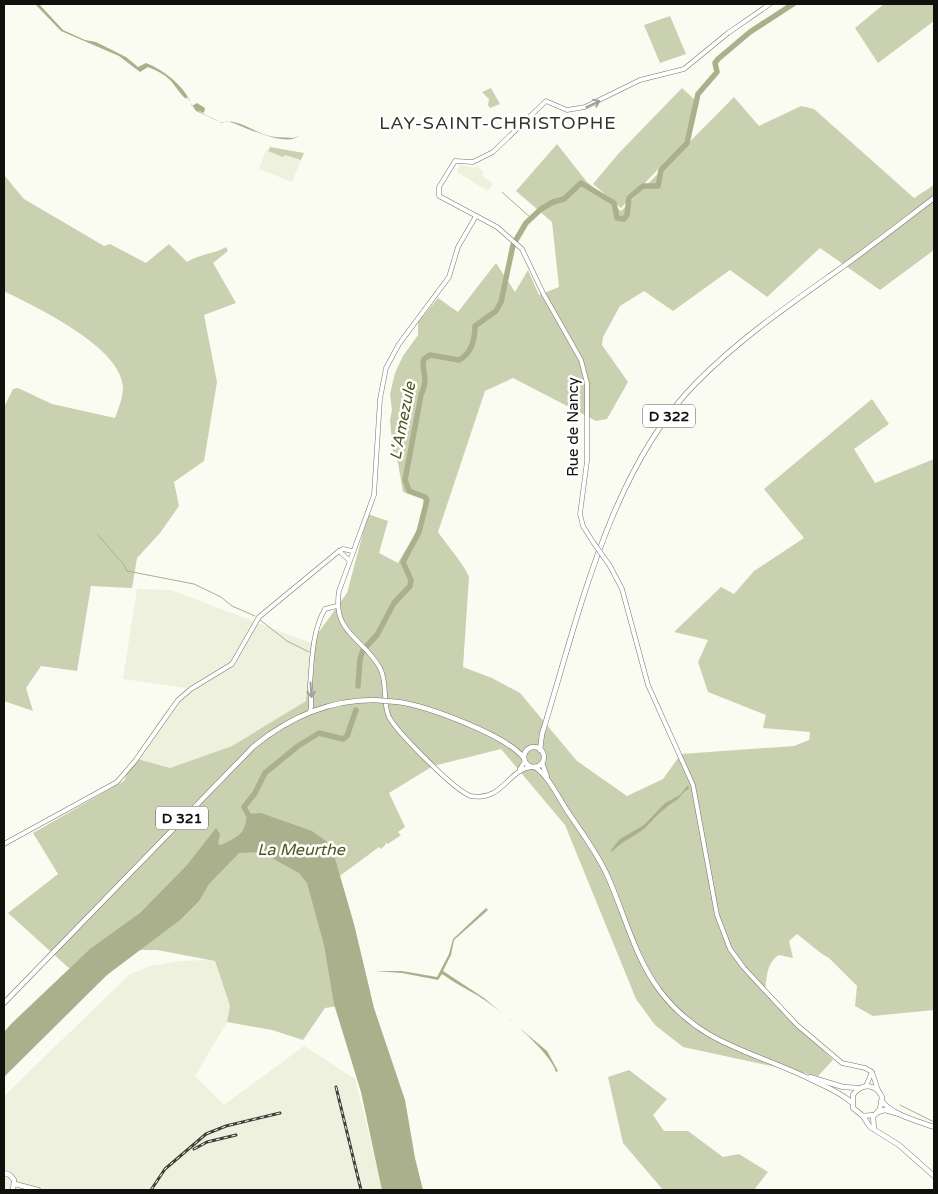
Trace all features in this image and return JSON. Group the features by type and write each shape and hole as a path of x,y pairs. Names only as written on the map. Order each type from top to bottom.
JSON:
{"main road":[{"name":"D 322","path":"540,750 542,734 601,545 619,501 640,460 665,421 694,385 728,352 764,323 934,198"},
{"name":"D 321","path":"4,1002 236,762 270,733 310,712 342,703 374,700 398,702 447,715 512,747 524,759"},
{"name":"D 322","path":"530,749 542,734"},
{"name":"D 321","path":"512,747 530,749"},
{"path":"548,781 542,763 543,755 540,750 530,749 524,759 548,781 595,851 609,879 645,966 668,1001 693,1025 714,1039 804,1076 843,1087 860,1088"},
{"path":"533,767 542,763"},
{"path":"804,1076 851,1102 855,1111 863,1116 868,1124 899,1145 934,1176"},
{"path":"851,1102 854,1092 866,1086 878,1090 882,1101 887,1107 902,1115"},
{"path":"878,1112 882,1101"},
{"path":"863,1116 873,1115 885,1110 934,1127"},
{"path":"873,1115 874,1128"},
{"path":"4,1172 12,1177 15,1184 13,1190"},
{"path":"15,1184 38,1190"}],"street":[{"name":"Rue de Nancy","path":"770,4 728,33 684,69 640,80 585,107 567,110 546,101 493,152 473,162 455,161 439,187 439,196 497,227 519,246 530,262 543,293 581,360 585,372 587,460 580,509 584,526 610,566 622,589 648,685 693,785 716,915 723,936 733,955 790,1018 846,1065 866,1068 872,1072"},
{"path":"476,216 460,243 453,267 446,282 396,348 386,368 380,399 375,489 349,560 339,591 337,606 342,623 381,669 384,678 388,712 391,719 452,785 466,794 481,796 501,789 525,768 533,767"},
{"path":"4,844 59,812 112,786 126,774 178,700 191,689 232,664 259,617 343,548 352,552"},
{"path":"339,551 349,560"},
{"path":"310,712 313,703 310,687 319,620 327,607 337,606"},
{"path":"514,777 524,759"},
{"path":"866,1086 872,1072"},
{"path":"872,1072 878,1090"}],"shaded area":[{"path":"884,4 934,4 934,21 878,63 855,28"},
{"path":"670,16 686,54 660,63 644,25"},
{"path":"491,88 500,104 490,108 488,105 489,99 482,92"},
{"path":"682,88 695,100 686,140 621,208 593,184 619,153"},
{"path":"734,97 759,126 801,106 814,109 914,198 934,185 934,250 880,290 820,248 767,297 730,270 673,311 644,291 620,306 603,337 602,345 628,382 607,419 596,421 513,378 485,391 438,532 469,577 463,667 492,678 520,693 577,761 627,796 663,779 681,754 794,746 809,740 810,732 763,728 766,715 708,692 698,662 708,640 674,632 721,587 734,594 754,571 804,538 764,489 872,399 889,424 854,449 875,483 934,459 934,1010 873,1016 855,1006 857,986 829,958 797,934 789,941 793,958 779,955 769,967 765,992 833,1060 818,1076 683,1047 655,1025 636,999 565,825 501,749 433,766 389,793 405,827 398,832 401,835 388,844 385,842 386,844 381,849 379,847 337,878 353,1004 325,1008 303,1040 272,1030 227,1022 230,1006 215,961 157,950 109,950 71,970 8,913 58,874 33,833 124,781 134,758 170,768 232,746 306,701 311,643 347,593 368,514 388,521 379,553 398,563 416,532 422,515 423,499 403,492 398,463 393,453 390,420 392,410 390,394 395,373 403,356 418,335 418,322 438,298 458,312 496,263 515,292 528,270 539,295 559,287 552,222 516,191 557,144 587,182 621,211"},
{"path":"270,147 304,153 301,160 285,155 283,157 268,151"},
{"path":"266,150 283,157 285,155 301,160 292,182 259,169"},
{"path":"460,164 475,168 477,166 484,172 482,175 493,184 488,191 457,172"},
{"path":"4,175 24,199 104,246 110,244 146,263 169,244 187,262 226,247 228,251 213,263 236,303 204,315 217,382 204,461 174,482 179,506 160,533 137,558 132,588 91,586 77,671 41,666 26,688 33,711 4,701 4,407 13,389 18,388 52,404 115,418 123,388 119,373 109,358 94,344 56,318 4,291"},
{"path":"137,589 171,590 311,643 306,701 232,746 170,768 134,758 163,714 186,688 123,679"},
{"path":"180,961 215,961 230,1006 227,1022 195,1076 224,1105 304,1046 355,1079 383,1190 4,1190 4,1096 130,974 150,966"},
{"path":"629,1070 667,1099 653,1115 664,1131 688,1131 723,1157 739,1154 768,1172 754,1190 663,1190 623,1143 608,1077"}],"water":[{"path":"35,4 39,4 63,30 85,40 96,42 126,57 138,67 146,63 160,70 180,86 190,102 163,74 148,67 140,72 119,56 61,31"},
{"path":"197,103 205,108 204,113 197,110 219,122 196,111 193,106"},
{"path":"229,122 238,123 269,136 293,138 299,136 295,138 280,139 261,134"},
{"path":"688,785 689,789 678,799 662,811 645,828 620,844 612,852 611,850 620,839 644,825 665,803 680,795"},
{"name":"La Meurthe","path":"261,813 312,831 326,841 334,855 354,924 374,1008 405,1100 415,1158 423,1190 382,1190 361,1092 334,1004 324,945 307,883 299,873 261,852 239,853 209,884 199,901 180,920 107,975 4,1077 4,1032 12,1023 90,949 140,913 187,865 216,828 220,834 218,844 221,845 243,831 247,814"},
{"path":"486,908 488,910 454,940 451,955 443,971 484,998 506,1016 442,974 438,980 402,973 374,971 402,971 437,977 449,954 453,939"},
{"path":"510,1020 547,1051 558,1071 556,1072 544,1052"}],"waterway":[{"name":"L'Amezule","path":"358,686 360,659 363,650 377,635 394,603 410,586 411,580 403,562 419,532 427,500 425,497 409,491 405,480 425,383 424,359 430,355 459,360 467,354 473,341 475,326 496,311 501,302 513,245 526,223 541,209 553,202 564,199 581,183 614,203 617,218 624,219 627,215 629,198 643,186 658,186 661,170 687,143 698,94 717,72 715,63 718,59 750,32 793,4"},
{"path":"502,192 531,218"},
{"path":"98,535 127,571 194,584 221,597 232,606 255,616"},
{"path":"260,620 287,641 309,652"},
{"name":"L'Amezule","path":"250,818 244,807 255,793 265,773 298,746 319,733 343,739 347,736 356,710"},
{"path":"900,1105 934,1122"}],"railway":[{"path":"336,1087 361,1190"},
{"path":"151,1190 165,1169 206,1134 226,1126 280,1113"},
{"path":"194,1149 207,1142 236,1135"}],"district":[{"name":"LAY-SAINT-CHRISTOPHE","path":"498,123"}]}
